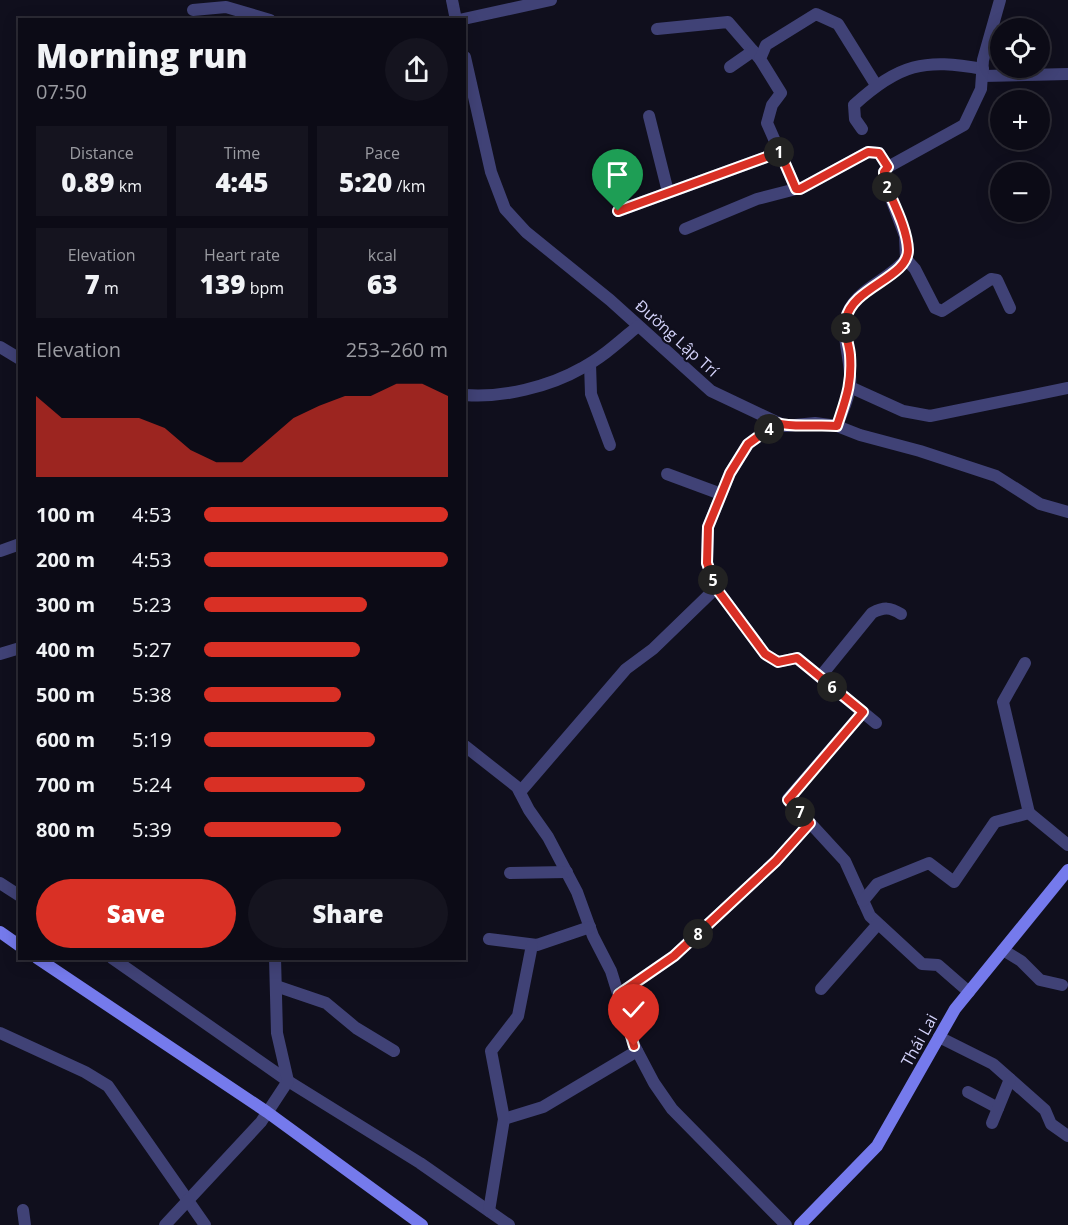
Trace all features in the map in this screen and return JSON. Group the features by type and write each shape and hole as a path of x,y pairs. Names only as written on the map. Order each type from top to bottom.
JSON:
{"street":[{"path":"452,0 457,18"},
{"path":"466,18 551,0"},
{"path":"1000,0 982,73 981,89 964,125 888,167 884,172 884,180 905,236 906,260 915,269 935,308 942,311 991,279 997,280 1010,308"},
{"path":"194,10 226,7 263,18"},
{"path":"730,67 756,55 766,45 816,14 838,24 876,85"},
{"path":"657,29 728,22 756,55 781,93 772,105 767,123 796,189"},
{"name":"Đường Lập Trí","path":"466,61 491,172 505,209 526,232 711,391 785,426 815,423 837,426 996,476 1041,504 1068,512"},
{"path":"862,129 855,119 854,105 876,85 920,64 947,63 982,73 1068,74"},
{"path":"649,116 668,192"},
{"path":"618,211 780,152"},
{"path":"685,229 757,199 800,189 868,152 879,153 888,167"},
{"path":"837,426 850,387 846,319 850,307 906,260"},
{"path":"466,395 491,397 550,381 590,364 638,326"},
{"path":"0,347 18,358"},
{"path":"590,364 591,394 610,445"},
{"path":"850,387 903,411 930,416 1068,388"},
{"path":"777,423 748,444 730,473 708,527 707,563 716,588 765,654 778,662 797,658 876,723"},
{"path":"667,474 721,494"},
{"path":"0,551 18,545"},
{"path":"520,792 626,669 653,650 716,588"},
{"path":"820,677 872,613 882,608 892,608 901,614"},
{"path":"0,654 18,649"},
{"path":"1025,663 1003,702 1029,813 1068,845"},
{"path":"863,712 788,800 845,861 870,916 922,964 938,965 969,992"},
{"path":"466,747 517,786 567,872 619,994 637,1051 672,1109 786,1225"},
{"path":"863,901 877,884 929,863 954,882 995,822 1029,813"},
{"path":"619,994 674,956 776,861 810,823"},
{"name":"Thái Lai","path":"800,1225 877,1146 954,1009 1068,870"},
{"path":"510,873 567,872"},
{"path":"0,883 18,895"},
{"path":"821,989 878,924"},
{"path":"489,939 532,945 590,927"},
{"path":"0,932 18,945"},
{"path":"489,1211 504,1119 491,1051 518,1016 532,945"},
{"path":"1003,950 1021,961 1040,980 1062,985"},
{"path":"40,960 267,1112 422,1225"},
{"path":"117,960 288,1081 420,1163 509,1225"},
{"path":"165,1225 267,1112 288,1081 277,1033 275,960"},
{"path":"276,986 326,1003 356,1028 394,1051"},
{"path":"0,1033 85,1072 108,1086 205,1225"},
{"path":"939,1037 985,1058 1045,1110 1051,1124 1068,1136"},
{"path":"504,1119 543,1107 637,1051"},
{"path":"992,1123 1010,1079"},
{"path":"968,1092 998,1108"},
{"path":"23,1210 25,1225"}],"route":[{"path":"618,211 780,152 796,189 800,189 868,152 879,153 888,167 884,172 884,180 908,250 906,260 900,267 860,296 850,307 846,319 850,387 837,426 815,423 785,426 777,423 748,444 730,473 708,527 707,563 716,588 765,654 778,662 797,658 863,712 788,800 810,823 776,861 674,956 619,994 634,1046"}]}
